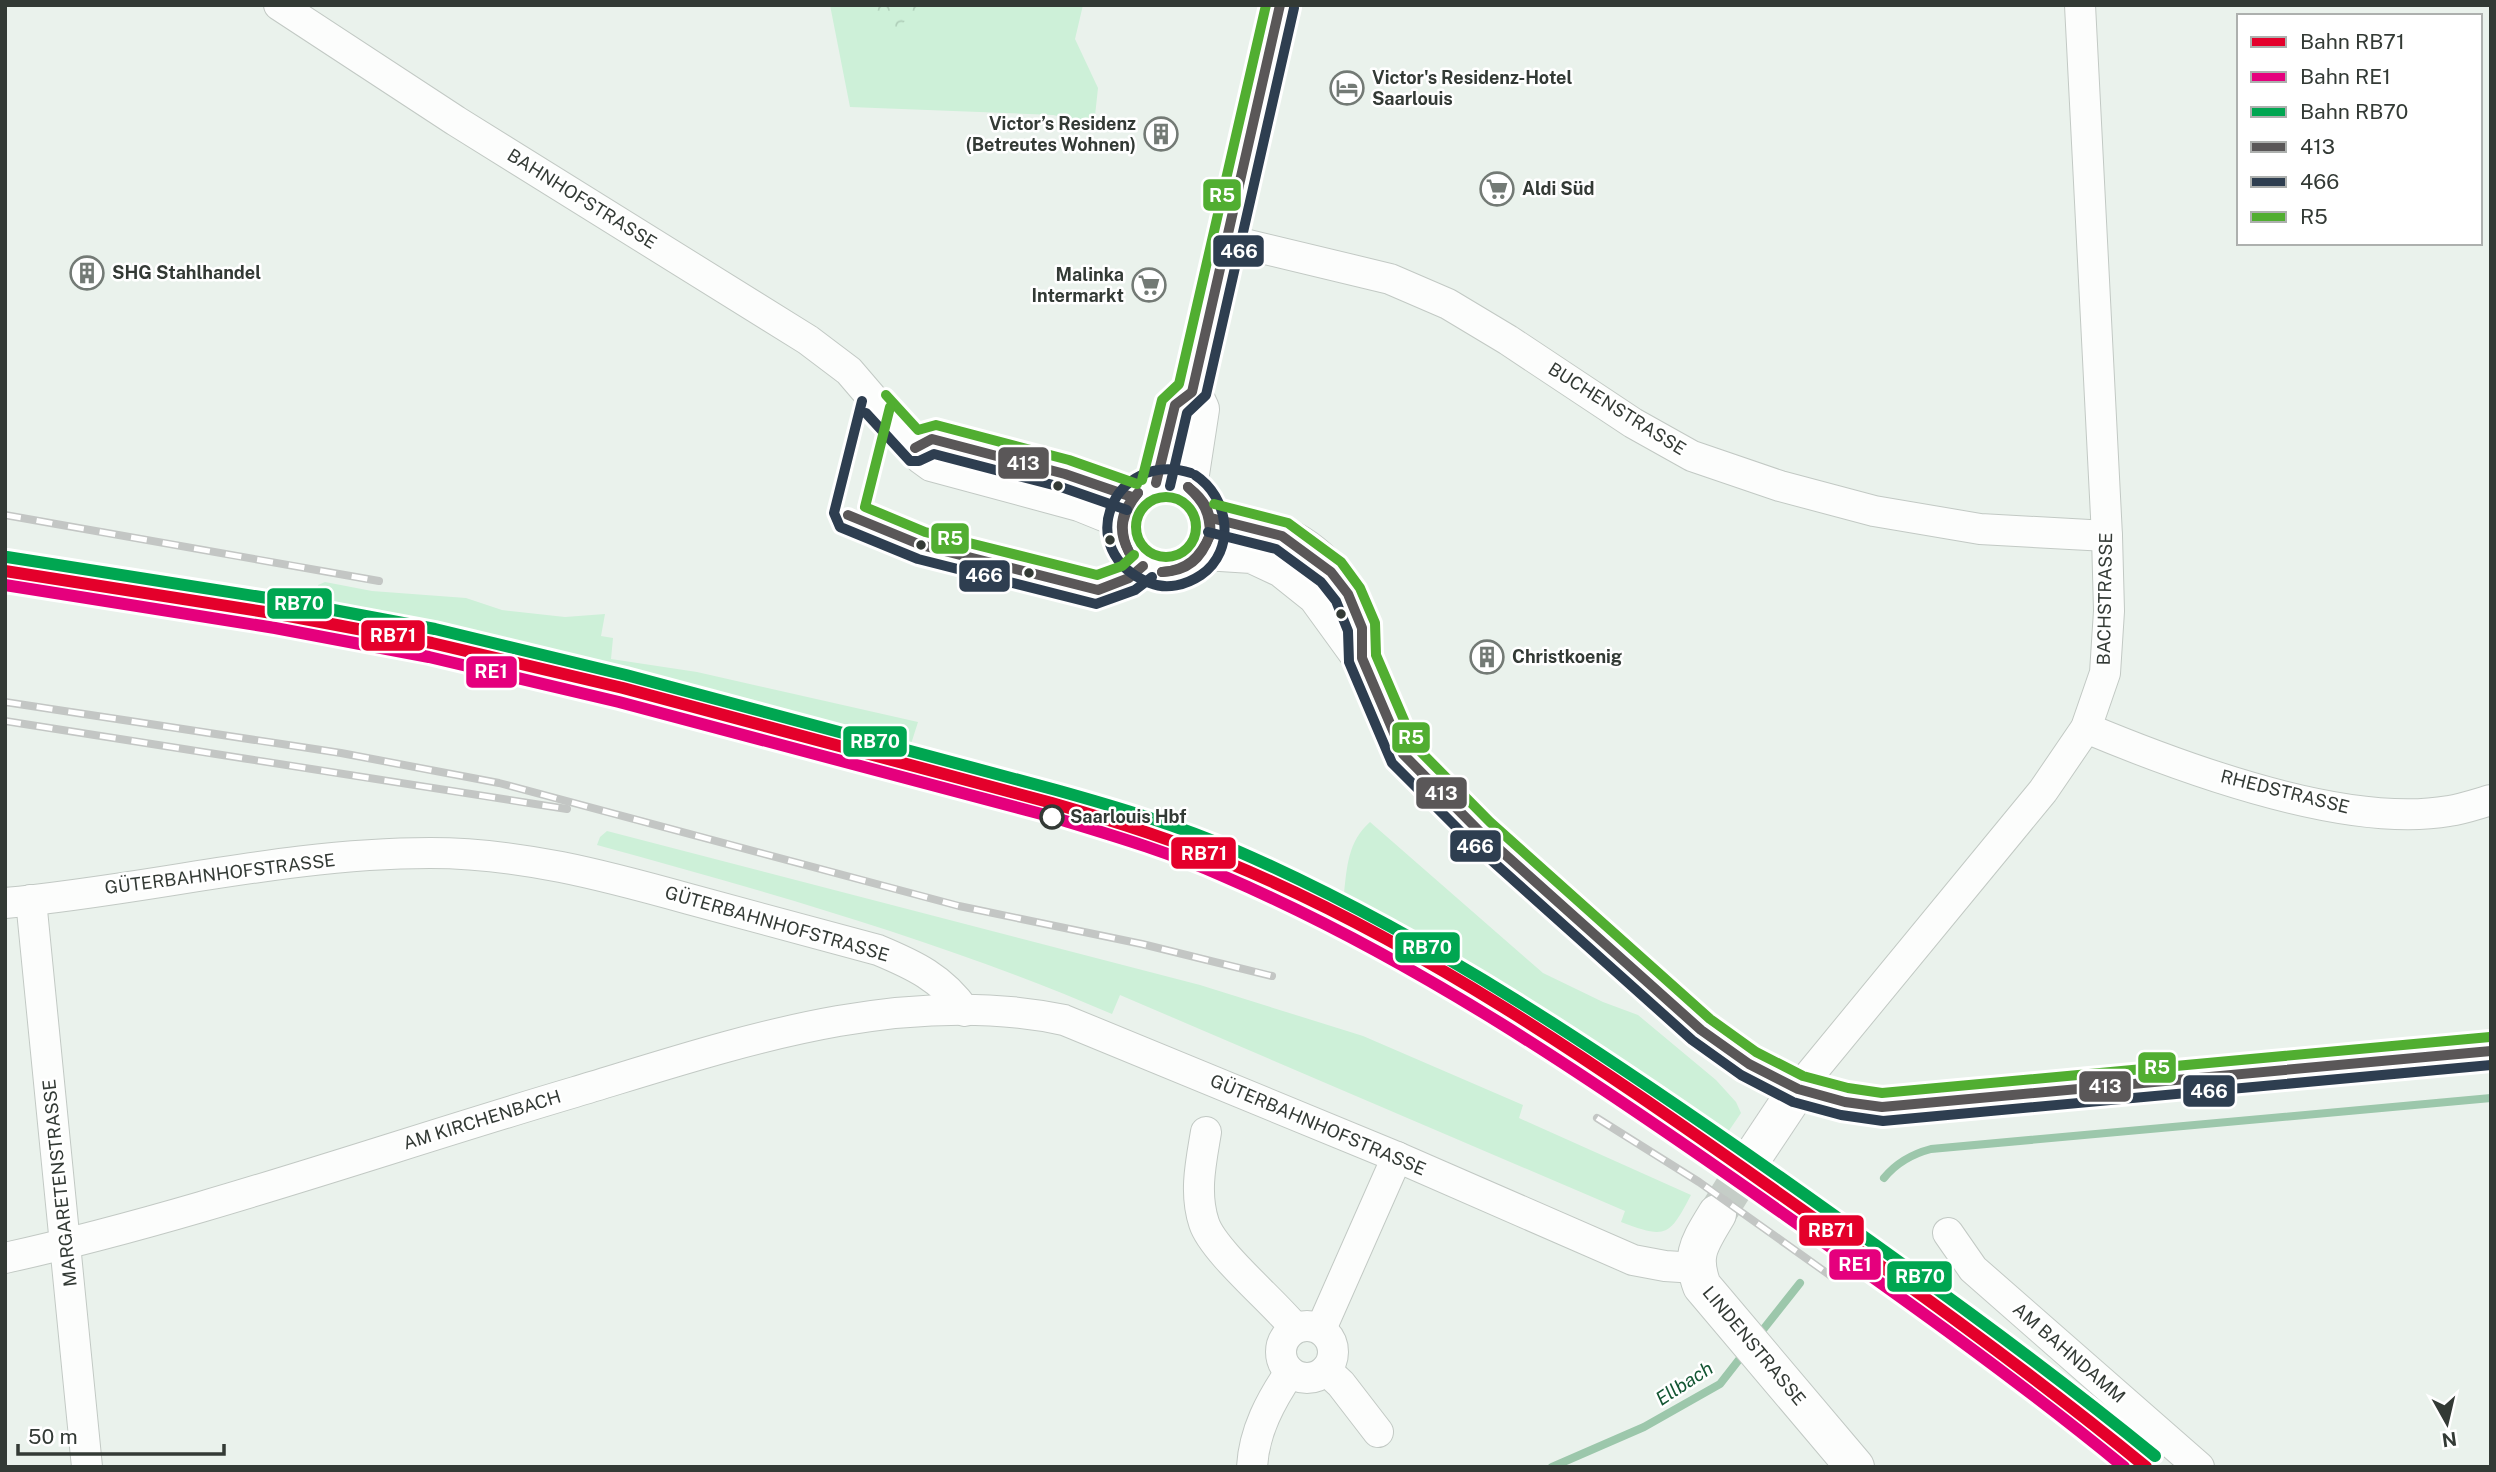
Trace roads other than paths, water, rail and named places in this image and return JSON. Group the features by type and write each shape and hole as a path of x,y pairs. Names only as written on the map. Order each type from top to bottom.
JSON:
{"street":[{"name":"BAHNHOFSTRASSE","path":"279,5 456,121 808,340 849,371 915,448 932,439 1149,497"},
{"path":"1149,497 1203,499 1208,535 1183,569 1154,571 1133,558 1125,547 1149,497 1200,410 1192,392 1280,5"},
{"name":"BACHSTRASSE","path":"1798,1089 2043,791 2086,728 2105,673 2109,611 2107,536 2080,5"},
{"name":"BUCHENSTRASSE","path":"1227,240 1391,279 1448,304 1517,345 1633,423 1680,449 1780,486 1874,511 1980,529 2107,536"},
{"path":"1208,535 1282,568 1317,596 1364,664 1388,725 1403,754 1480,832 1701,1030 1749,1064 1798,1089 1845,1102 1882,1107 2491,1051"},
{"name":"RHEDSTRASSE","path":"2086,728 2163,760 2336,808 2402,814 2449,811 2491,800"},
{"name":"GÜTERBAHNHOFSTRASSE","path":"18,901 216,872 339,858 430,853 512,858 575,867 878,950 923,969 952,992 965,1011 1030,1013 1064,1020 1397,1157 1633,1260 1696,1268"},
{"name":"MARGARETENSTRASSE","path":"18,901 66,1244 87,1467"},
{"name":"AM KIRCHENBACH","path":"5,1258 136,1227 528,1105 797,1028 863,1017 965,1011"},
{"path":"1754,1155 1798,1089"},
{"path":"1206,1132 1200,1174 1200,1204 1210,1237 1308,1328 1331,1340 1333,1356 1326,1370 1308,1378 1290,1372 1285,1366 1280,1349 1283,1340 1308,1328 1397,1157"},
{"name":"LINDENSTRASSE","path":"1717,1214 1696,1252 1696,1268 1702,1286 1855,1467"},
{"name":"AM BAHNDAMM","path":"1948,1233 1973,1269 2199,1467"},
{"path":"1326,1370 1341,1384 1378,1432"},
{"path":"1252,1467 1259,1429 1274,1395 1290,1372"}],"waterway":[{"name":"Ellbach","path":"1884,1178 1905,1159 1931,1149 2491,1098"},
{"name":"Ellbach","path":"1758,1336 1800,1283"},
{"name":"Ellbach","path":"1552,1467 1644,1427 1720,1384 1745,1352"}],"tunnel":[{"path":"1717,1214 1754,1155"}],"railway":[{"path":"5,515 379,581"},
{"path":"5,702 341,753 499,783 959,906 1142,944 1272,976"},
{"path":"5,721 567,809"},
{"path":"1597,1118 1699,1182 1831,1276"}],"rail line":[{"name":"RB70","path":"7,557 280,600 435,629 626,675 1056,790 1147,817 1235,850 1378,920 1583,1042 1715,1131 1923,1279 2063,1383 2155,1456"},
{"name":"RB71","path":"5,571 278,614 432,643 623,688 1052,803 1139,830 1224,861 1367,928 1571,1050 1911,1288 2146,1467"},
{"name":"RE1","path":"5,585 275,628 429,657 619,702 1049,816 1137,843 1202,867 1364,944 1567,1065 1899,1296 2124,1467"}],"place":[{"name":"Victor's Residenz-Hotel Saarlouis","path":"1347,88"},
{"name":"Victor’s Residenz (Betreutes Wohnen)","path":"1161,134"},
{"name":"Aldi Süd","path":"1497,189"},
{"name":"SHG Stahlhandel","path":"87,273"},
{"name":"Malinka Intermarkt","path":"1149,285"},
{"name":"Christkoenig","path":"1487,657"},
{"name":"Saarlouis Hbf","path":"1052,817"}]}
